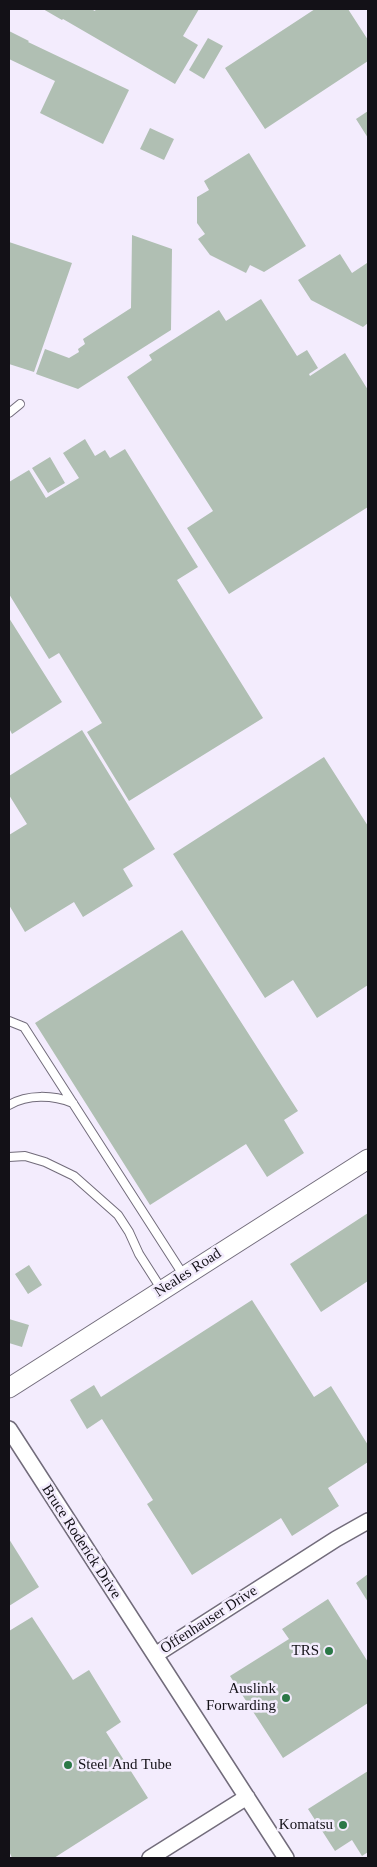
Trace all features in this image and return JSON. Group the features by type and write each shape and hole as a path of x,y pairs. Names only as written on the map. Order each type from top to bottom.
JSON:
{"street":[{"name":"Neales Road","path":"9,1388 368,1159"},
{"name":"Bruce Roderick Drive","path":"9,1429 154,1655"},
{"name":"Offenhauser Drive","path":"286,1858 154,1655 336,1539 368,1521"},
{"path":"150,1858 247,1796"}],"lane":[{"path":"9,413 20,404"},
{"path":"9,1021 24,1027 184,1276"},
{"path":"9,1105 39,1097 60,1098 73,1103"},
{"path":"9,1157 24,1156 45,1162 74,1176 118,1215 129,1232 138,1254 162,1290"}],"building":[{"path":"43,9 91,9 95,11 96,9 199,9 183,36 198,45 175,84"},
{"path":"315,9 348,9 368,40 368,61 265,129 225,68"},
{"path":"9,31 129,90 103,144 40,113 55,81 9,59"},
{"path":"208,38 223,46 204,79 189,70"},
{"path":"368,111 368,138 356,119"},
{"path":"150,128 174,139 164,160 140,149"},
{"path":"249,153 306,246 264,272 250,265 246,273 210,255 198,239 205,234 197,223 197,197 209,190 204,181"},
{"path":"132,235 172,249 171,330 78,389 36,374 45,349 69,358 79,352 78,349 85,344 83,339 131,308"},
{"path":"9,242 72,263 34,372 9,364"},
{"path":"340,254 352,273 367,263 368,265 368,323 363,327 311,300 298,280"},
{"path":"261,299 297,356 307,350 318,368 309,374 310,376 345,353 368,390 368,507 229,594 187,528 213,511 127,377 152,360 149,355 219,310 226,321"},
{"path":"85,439 95,456 105,450 110,458 125,449 198,567 177,580 263,718 129,801 87,732 102,723 59,653 49,659 9,594 9,482 29,470 46,498 79,478 63,453"},
{"path":"50,457 65,483 48,493 32,468"},
{"path":"9,618 62,702 12,734 9,728"},
{"path":"82,730 155,849 123,869 133,886 83,917 74,902 25,932 9,905 9,835 27,824 9,795 9,776"},
{"path":"324,757 368,826 368,985 317,1018 293,980 265,998 173,854"},
{"path":"182,930 298,1111 284,1120 304,1153 267,1177 246,1144 150,1205 35,1023"},
{"path":"368,1213 368,1281 321,1312 290,1264"},
{"path":"29,1265 42,1285 28,1294 15,1274"},
{"path":"252,1300 314,1397 331,1386 368,1445 368,1462 328,1488 339,1506 292,1536 281,1518 192,1575 147,1504 153,1500 102,1419 87,1429 70,1400 94,1385 101,1397"},
{"path":"9,1319 29,1325 22,1347 9,1343"},
{"path":"9,1539 39,1587 9,1606"},
{"path":"368,1574 368,1602 356,1583"},
{"path":"328,1599 368,1662 368,1703 283,1758 230,1676 289,1639 282,1629"},
{"name":"Steel And Tube","path":"32,1617 73,1680 89,1670 121,1722 106,1732 148,1798 54,1858 12,1858 9,1851 9,1631"},
{"name":"Komatsu","path":"368,1771 368,1852 362,1856 352,1840 335,1851 308,1809"}],"place":[{"name":"TRS","path":"329,1651"},
{"name":"Auslink Forwarding","path":"286,1698"},
{"name":"Steel And Tube","path":"68,1765"},
{"name":"Komatsu","path":"343,1825"}]}
